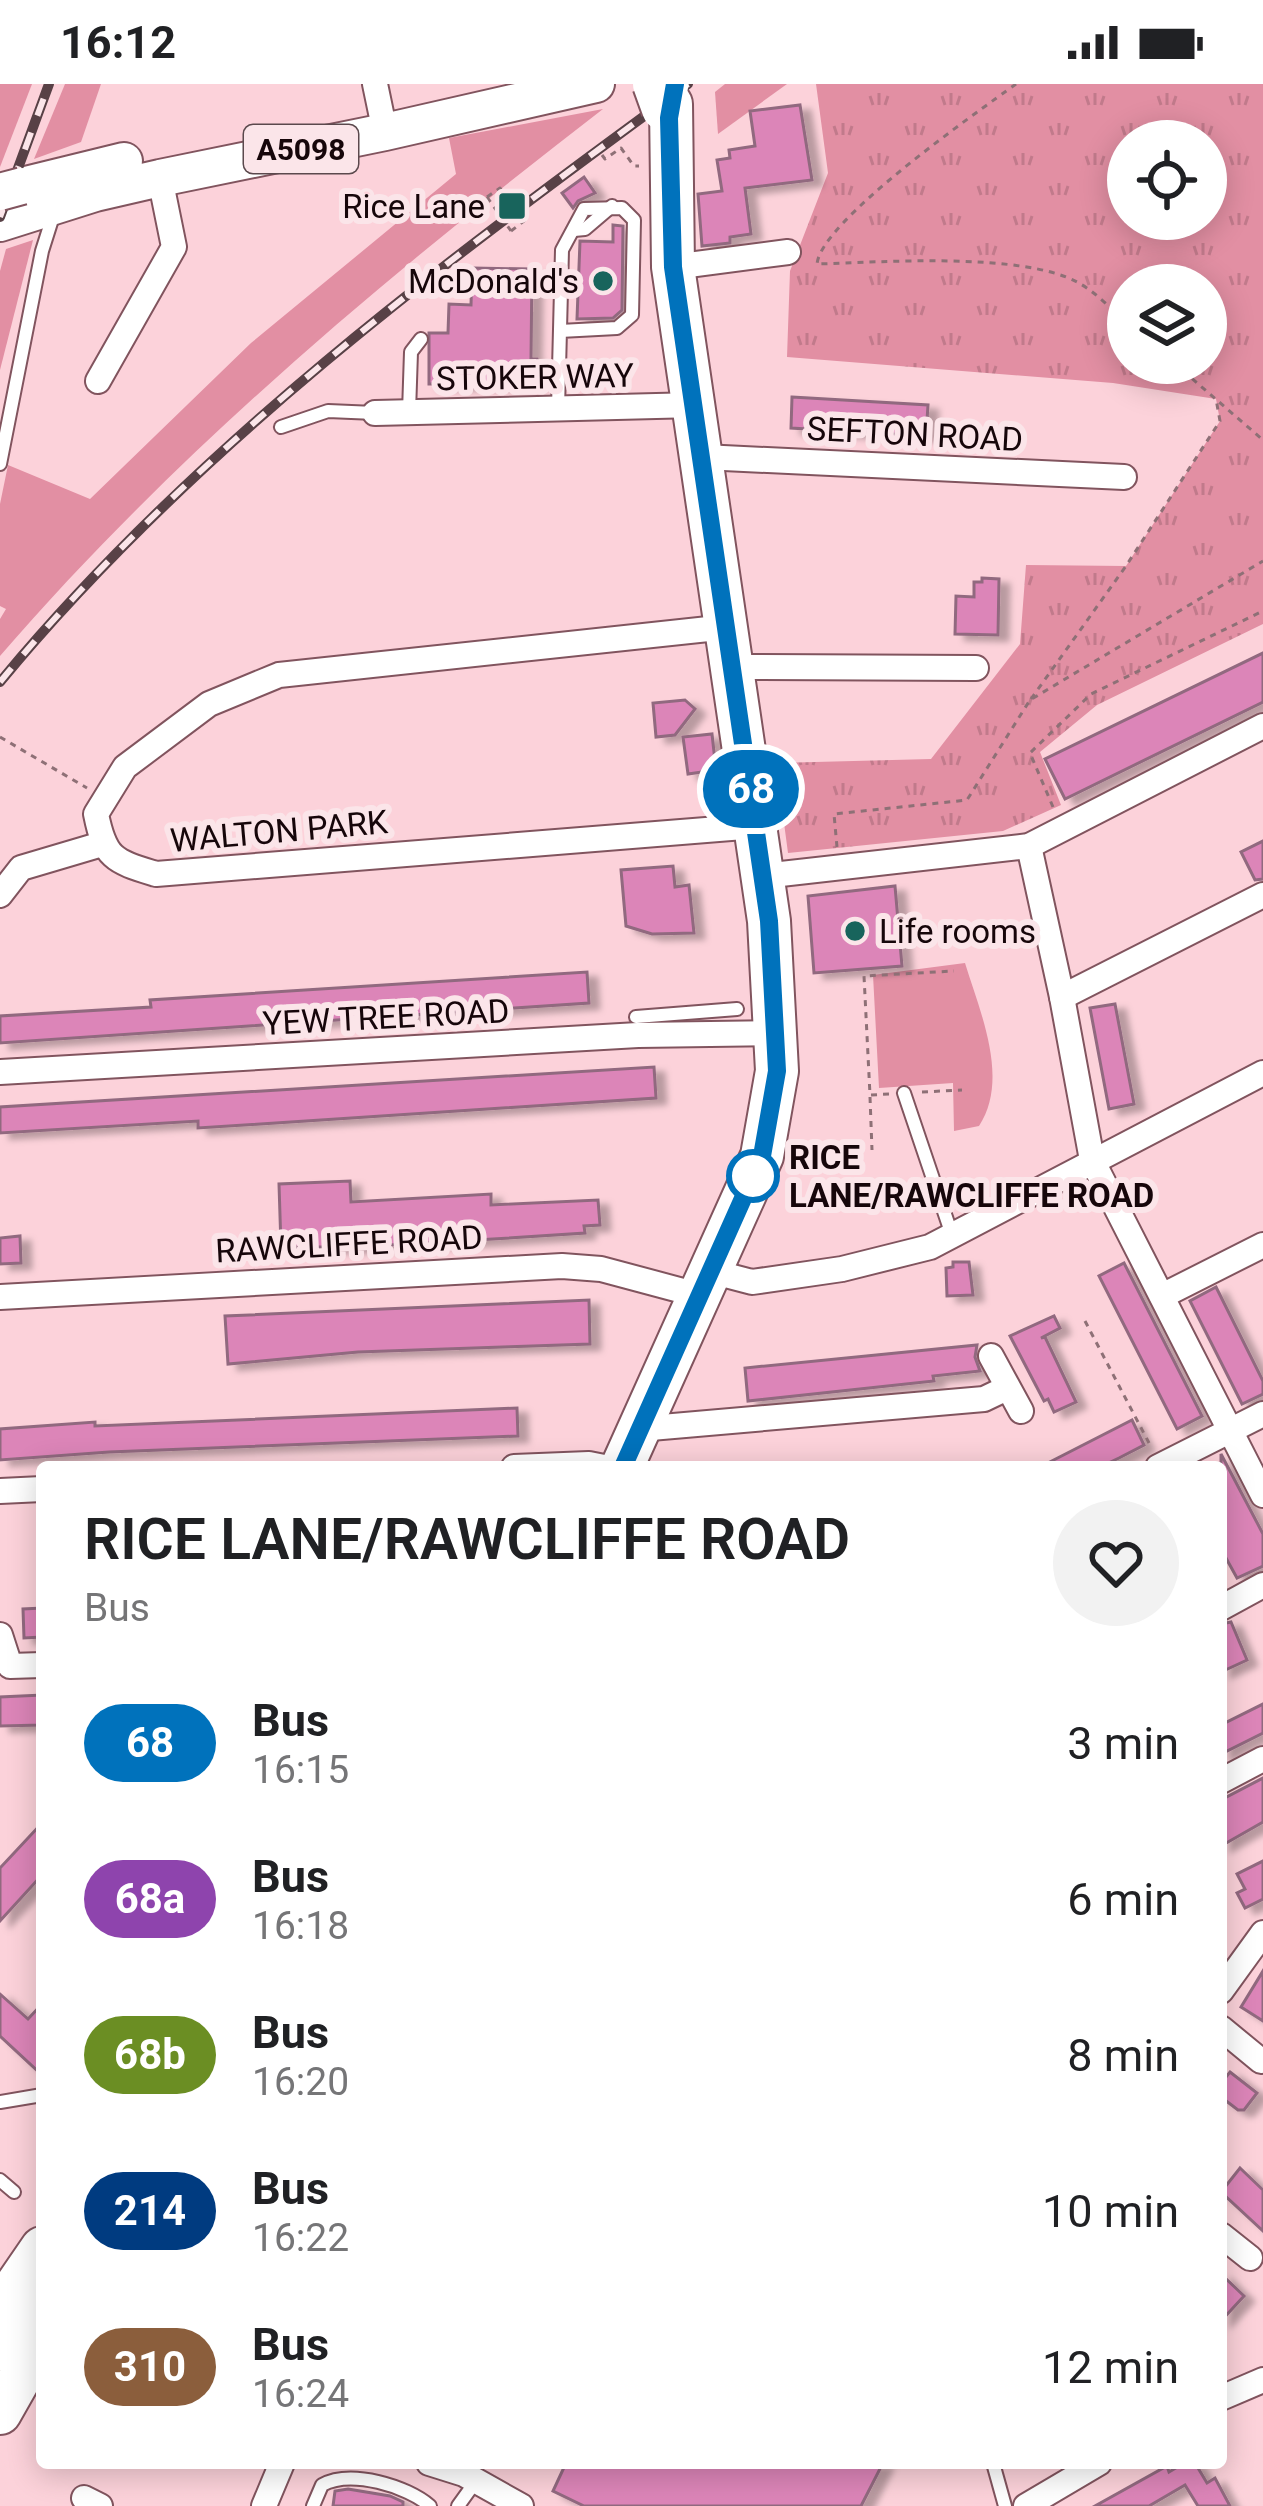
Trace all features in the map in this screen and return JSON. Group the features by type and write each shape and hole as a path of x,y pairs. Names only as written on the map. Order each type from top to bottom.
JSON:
{"highway":[{"path":"631,1448 766,1144 775,1101 777,1033 763,876 673,267 666,100"},
{"path":"0,2413 36,2272"}],"main road":[{"name":"A5098","path":"8,205 380,108 493,84"},
{"name":"A5098","path":"62,190 160,178 380,108 596,84"}],"street":[{"path":"98,381 174,248 160,178"},
{"path":"673,267 788,251"},
{"name":"STOKER WAY","path":"375,412 696,405"},
{"name":"SEFTON ROAD","path":"703,457 1124,477"},
{"path":"0,895 22,868 102,844 96,814 124,767 208,704 279,675 730,647 976,668"},
{"path":"763,876 1029,846 1263,725"},
{"name":"WALTON PARK","path":"102,844 118,862 157,874 756,826"},
{"path":"1029,846 1092,1160 1263,1495"},
{"path":"1062,997 1263,895"},
{"name":"YEW TREE ROAD","path":"0,1072 614,1037 777,1033"},
{"name":"RAWCLIFFE ROAD","path":"0,1297 562,1266 704,1283 800,1276 930,1247 1263,1073"},
{"path":"1162,1295 1263,1246"},
{"path":"992,1356 1021,1411"},
{"path":"631,1448 984,1399 1007,1388"},
{"path":"1169,1461 1263,1414"},
{"path":"0,1491 36,1489"},
{"path":"1227,1605 1263,1585"},
{"path":"0,1635 10,1666 36,1665"},
{"path":"1227,1777 1263,1759"},
{"path":"1227,1982 1263,1934"},
{"path":"1227,2034 1261,2061"},
{"path":"1227,2244 1250,2258"},
{"path":"20,2335 36,2304"},
{"path":"1227,2395 1263,2380"},
{"path":"263,2506 279,2469"},
{"path":"446,2469 477,2480 521,2506"},
{"path":"1026,2506 1090,2469"}],"lane":[{"path":"0,464 42,251 62,190"},
{"path":"558,410 562,250 584,209 622,208 634,220 632,315 616,328 560,331"},
{"path":"409,412 410,352 421,339"},
{"path":"0,423 19,373"},
{"path":"281,427 328,411 375,412"},
{"path":"636,1017 737,1009"},
{"path":"904,1093 952,1235"},
{"path":"0,2102 36,2096"},
{"path":"0,2180 14,2192"},
{"path":"995,2469 1004,2506"},
{"path":"314,2506 322,2485 341,2478 409,2490 430,2506"},
{"path":"458,2506 477,2480"}],"path":[{"path":"1016,84 857,209 818,251 817,264 943,261 1047,271 1080,283 1107,306"},
{"path":"602,155 605,159 621,148 634,166"},
{"path":"504,194 500,188 487,196 511,231 524,221 520,215"},
{"path":"1198,384 1263,440"},
{"path":"839,868 834,814 967,800 1220,421 1216,399"},
{"path":"1030,700 1263,561"},
{"path":"1063,830 1030,753 1091,694 1263,611"},
{"path":"0,737 105,799"},
{"path":"872,1150 864,976 954,970"},
{"path":"870,1095 962,1090"},
{"path":"1085,1321 1156,1461"}],"green space":[{"path":"0,84 32,84 0,167"},
{"path":"65,84 101,84 81,142 34,159"},
{"path":"725,84 787,84 718,134 715,92"},
{"path":"816,84 1263,84 1263,624 1097,705 1040,752 1061,805 1003,831 788,853 776,763 931,759 1020,644 1026,565 1126,566 1220,421 1216,399 1119,384 1227,384 1227,264 1107,264 1107,383 787,357 790,271 828,173"},
{"path":"603,109 443,235 288,367 140,507 0,656 0,619 6,609 0,606 0,504 8,465 90,499 251,343 456,174 449,138"},
{"path":"33,240 0,370 0,271 6,249"},
{"path":"965,963 989,1045 992,1088 979,1126 954,1131 953,1083 879,1088 873,975"}],"building":[{"path":"800,105 812,180 745,188 751,234 730,237 730,243 702,246 698,194 722,191 717,160 730,158 729,150 755,146 750,111"},
{"name":"Rice Lane","path":"584,177 595,193 573,208 562,193"},
{"name":"McDonald's","path":"613,225 623,226 622,310 613,318 577,319 580,241 613,242"},
{"path":"472,268 532,269 531,359 537,359 537,384 429,384 429,333 448,333 449,304 471,305"},
{"path":"792,397 928,405 926,436 791,428"},
{"path":"999,579 998,635 955,634 956,596 974,597 974,582"},
{"path":"1263,653 1263,702 1065,799 1045,759"},
{"path":"685,700 695,709 675,735 656,737 653,703"},
{"path":"712,734 716,770 688,774 683,737"},
{"path":"1263,841 1263,879 1255,880 1241,852"},
{"path":"673,866 675,887 689,885 694,933 652,934 626,926 621,870"},
{"name":"Life rooms","path":"895,886 902,966 814,973 808,896"},
{"path":"587,972 589,1003 0,1043 0,1016 151,1007 150,1000"},
{"path":"1115,1004 1134,1104 1109,1109 1090,1008"},
{"path":"654,1067 656,1098 198,1128 198,1121 0,1133 0,1107"},
{"path":"350,1181 351,1202 491,1194 491,1205 598,1200 600,1225 584,1226 585,1233 281,1247 279,1184"},
{"path":"20,1236 21,1263 0,1264 0,1238"},
{"path":"953,1262 969,1262 973,1295 947,1296 946,1268 953,1267"},
{"path":"1124,1263 1202,1416 1177,1429 1099,1276"},
{"path":"1216,1287 1263,1381 1263,1394 1242,1404 1190,1301"},
{"path":"589,1300 590,1344 358,1352 228,1364 225,1316"},
{"path":"1054,1316 1060,1328 1041,1338 1045,1337 1076,1402 1054,1412 1010,1336"},
{"path":"977,1345 980,1371 933,1376 934,1381 748,1401 745,1368"},
{"path":"517,1408 518,1436 0,1460 0,1429"},
{"path":"1132,1420 1144,1445 1113,1461 1052,1461"},
{"path":"1227,1465 1263,1534 1263,1566 1237,1578 1227,1560"},
{"path":"36,1608 36,1637 24,1638 23,1609"},
{"path":"1231,1622 1247,1660 1227,1669 1227,1623"},
{"path":"36,1695 36,1725 0,1726 0,1697"},
{"path":"1263,1704 1263,1733 1227,1751 1227,1722"},
{"path":"1263,1778 1263,1822 1227,1843 1227,1797"},
{"path":"36,1829 36,1882 0,1921 0,1868"},
{"path":"1263,1861 1263,1899 1245,1908 1237,1893 1245,1889 1237,1874"},
{"path":"1263,1971 1263,2021 1241,2007"},
{"path":"0,1994 28,2019 36,2010 36,2069 0,2036"},
{"path":"1230,2072 1257,2093 1244,2110 1227,2102"},
{"path":"1240,2168 1263,2190 1263,2231 1227,2198 1227,2184"},
{"path":"1227,2280 1244,2296 1227,2314"},
{"path":"563,2469 880,2469 861,2506 584,2506 553,2491"},
{"path":"1162,2469 1199,2469 1207,2483 1215,2478 1230,2506 1198,2506 1185,2485 1149,2506 1095,2506"},
{"path":"335,2491 390,2496 403,2506 333,2506"}],"railway":[{"path":"0,217 49,84"},
{"path":"0,682 75,596 238,437 414,290 688,84"}],"bus line":[{"name":"68","path":"626,1461 762,1156 777,1071 769,921 673,267 669,118 675,84"}],"place":[{"name":"Rice Lane","path":"512,206"},
{"name":"McDonald's","path":"603,281"},
{"name":"Life rooms","path":"855,931"},
{"name":"RICE LANE/RAWCLIFFE ROAD","path":"753,1176"}]}
